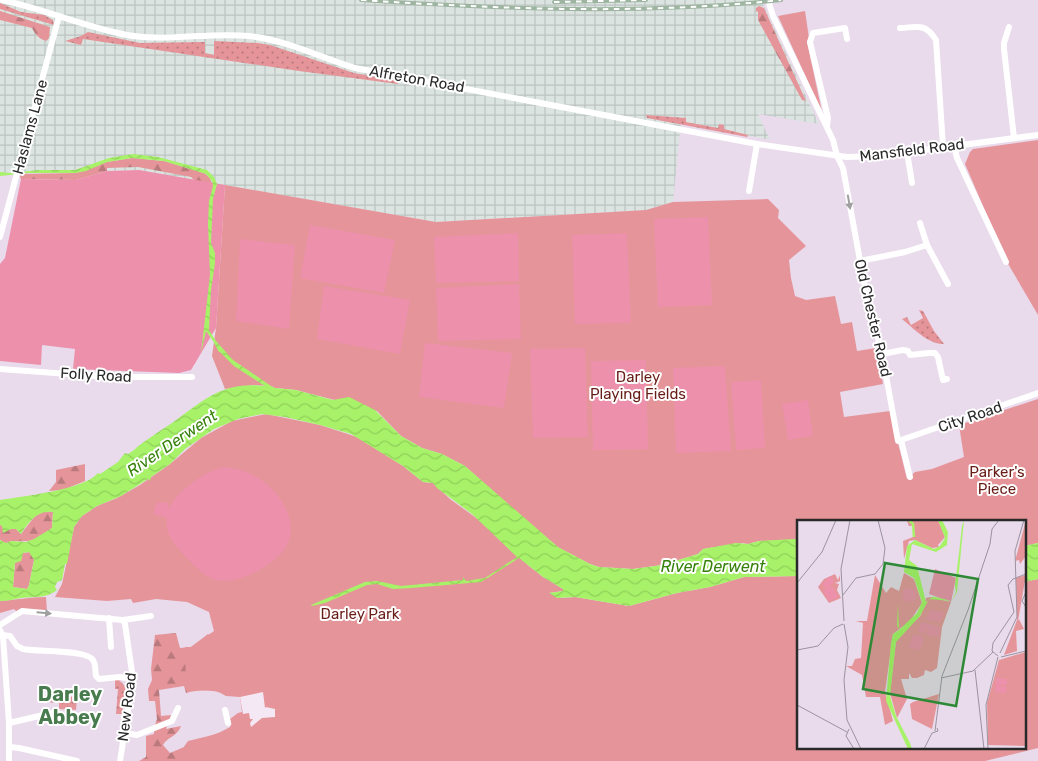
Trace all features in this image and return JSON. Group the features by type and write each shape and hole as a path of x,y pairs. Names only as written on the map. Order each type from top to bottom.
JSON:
{"street":[{"name":"Alfreton Road","path":"2,0 25,5 111,32 146,38 221,35 264,38 355,68 757,144 836,156"},
{"path":"769,4 835,146 836,156"},
{"name":"Haslams Lane","path":"0,236 59,16"},
{"path":"900,28 922,27 930,30 936,40 943,147"},
{"path":"1009,27 1004,49 1014,138"},
{"path":"827,128 828,118 810,42 813,33 845,28 847,39"},
{"name":"Mansfield Road","path":"836,156 870,156 1038,135"},
{"path":"749,191 757,144"},
{"path":"954,146 957,158 1006,262"},
{"path":"907,152 912,183"},
{"name":"Old Chester Road","path":"836,156 843,168 866,293 882,354 898,441 901,440 910,477"},
{"path":"920,223 927,245 948,284"},
{"path":"860,261 905,252 927,245"},
{"path":"882,354 903,350 908,351 910,355 935,353 938,357 943,380 947,379"},
{"name":"Folly Road","path":"0,368 109,377 192,377"},
{"name":"City Road","path":"901,440 1038,393"},
{"path":"0,625 22,611 109,618 124,622 151,616"},
{"path":"109,618 111,647"},
{"name":"New Road","path":"120,761 133,679 124,622"},
{"path":"9,761 9,723 3,698 1,632 10,636 17,646 23,649 79,653 90,656 93,660 97,678 120,677 133,679"},
{"path":"124,733 137,735 167,724 172,721 178,708"},
{"path":"225,710 228,723"},
{"path":"9,723 52,713"},
{"path":"10,747 76,761"}],"shaded area":[{"path":"0,0 761,0 819,124 758,114 770,140 681,121 673,202 646,210 436,222 139,170 0,173"},
{"path":"263,692 265,708 275,709 275,717 262,718 251,727 250,723 253,719 250,719 249,713 243,714 240,697"}],"green space":[{"path":"0,3 21,12 44,15 53,20 54,25 0,9"},
{"path":"759,6 764,8 806,101 802,100 758,20 756,8"},
{"path":"0,11 50,27 49,38 46,41 37,36 32,28 0,20"},
{"path":"805,11 809,38 807,42 822,112 778,16"},
{"path":"88,32 140,43 205,42 205,53 214,55 214,41 270,45 354,73 398,81 398,84 83,39 81,45 65,41"},
{"path":"646,115 686,118 686,122 718,128 719,124 724,125 724,129 748,135 747,137 647,118"},
{"path":"1038,140 1038,315 1007,262 965,164 973,149"},
{"path":"132,158 164,161 204,173 210,178 213,186 195,364 186,365 200,186 191,177 138,167 107,168 107,171 76,180 21,179 19,174 76,173 107,162"},
{"path":"139,170 225,185 216,328 191,370 179,373 73,369 75,349 42,345 41,365 0,361 0,264 5,258 21,179 76,180 107,171"},
{"name":"Darley Playing Fields","path":"225,185 436,222 646,210 673,202 768,199 779,210 778,218 806,246 789,260 795,296 806,300 835,296 841,324 852,322 857,351 876,348 883,384 840,392 844,417 890,411 907,479 915,472 932,469 964,457 959,425 1038,399 1038,543 1026,546 1026,520 797,520 797,540 759,541 703,549 698,554 662,565 633,569 599,567 559,548 537,531 465,466 442,454 422,448 401,436 377,411 296,390 271,386 254,385 225,389 212,356 216,328"},
{"path":"708,217 712,305 658,307 654,219"},
{"path":"310,225 395,240 384,293 300,278"},
{"path":"518,233 519,281 436,283 434,237"},
{"path":"627,233 631,323 575,324 572,235"},
{"path":"240,239 295,245 289,329 236,321"},
{"path":"519,284 521,339 438,341 436,288"},
{"path":"324,286 410,300 400,354 317,339"},
{"path":"919,310 923,311 944,344 938,344 927,339 902,319 907,317 911,325 923,318"},
{"path":"425,343 512,353 504,408 419,397"},
{"path":"585,348 588,437 533,438 530,349"},
{"path":"646,360 648,449 593,450 591,361"},
{"path":"725,366 731,451 676,453 673,368"},
{"path":"761,380 765,448 736,450 731,382"},
{"path":"808,400 813,436 788,440 782,404"},
{"name":"Darley Park","path":"266,414 320,425 357,437 403,466 423,482 433,483 450,499 479,520 529,566 563,589 563,591 549,593 561,598 575,597 629,606 744,577 797,576 797,748 1026,748 1026,582 1038,579 1038,748 985,761 175,761 188,741 217,734 230,727 238,713 242,712 240,697 226,696 218,691 192,690 186,681 185,647 191,647 214,631 209,612 187,602 156,599 133,603 131,599 107,601 55,597 62,584 74,527 82,516 97,506 117,498 140,485 170,464 201,438 232,421"},
{"path":"85,464 85,481 63,490 49,491 56,482 56,470"},
{"path":"225,467 248,473 268,485 276,493 287,511 291,531 289,541 284,549 268,565 247,576 225,581 212,579 198,569 172,541 167,530 167,518 153,514 157,502 168,503 169,509 178,495 192,482 209,472"},
{"path":"44,511 53,512 52,528 43,535 30,541 6,543 0,540 0,525 16,529 21,534 35,516"},
{"path":"30,552 34,560 29,585 27,589 13,587 15,563 23,553"},
{"path":"46,597 47,612 17,612 14,609 0,613 0,601"},
{"path":"176,633 180,648 191,647 208,634 213,638 226,696 211,691 186,693 184,686 159,690 161,716 171,715 166,729 181,726 163,745 170,753 184,747 187,743 233,729 230,719 238,713 240,721 400,761 139,761 146,757 146,736 154,734 157,719 155,701 149,701 148,689 152,680 151,669 155,635"},
{"path":"115,680 119,680 126,687 122,714 116,714 118,689 115,689"},
{"path":"45,695 77,697 76,710 59,709 59,703 47,702"}],"water":[{"name":"River Derwent","path":"133,154 158,157 207,170 214,177 217,184 213,199 211,243 215,253 215,263 211,290 209,330 233,360 271,386 296,390 333,400 349,397 375,410 401,436 422,448 442,454 465,466 558,547 590,564 599,567 633,569 662,565 698,554 703,549 736,543 748,544 759,541 795,539 797,540 797,576 744,577 629,606 575,597 557,598 549,593 563,591 563,589 543,577 519,558 481,582 393,589 377,584 367,585 325,603 312,606 365,582 377,581 401,586 463,580 463,577 466,581 485,578 517,557 472,514 433,483 423,482 403,466 351,434 285,417 262,414 238,419 214,429 185,449 170,464 151,477 150,481 148,479 121,496 97,506 82,516 74,527 62,580 57,582 55,587 57,590 53,593 44,596 0,601 0,540 6,543 11,541 26,542 34,539 52,528 53,512 38,515 30,521 21,534 16,529 3,533 2,526 0,525 0,500 80,484 118,462 125,453 128,454 214,394 237,386 265,386 234,366 219,352 206,331 201,353 210,275 208,224 209,201 213,186 212,181 206,174 164,161 132,158 107,162 76,173 28,173 0,176 0,172 75,170 109,158","holes":["29,552 34,560 27,589 13,587 15,563 21,561 23,553"]},
{"path":"1038,543 1038,579 1026,582 1026,546"}],"railway":[{"path":"361,0 571,9 676,8 781,0"},
{"path":"554,2 646,0"}],"district":[{"name":"Darley Abbey","path":"70,706"}],"park label":[{"name":"Parker's Piece","path":"997,480"}]}
